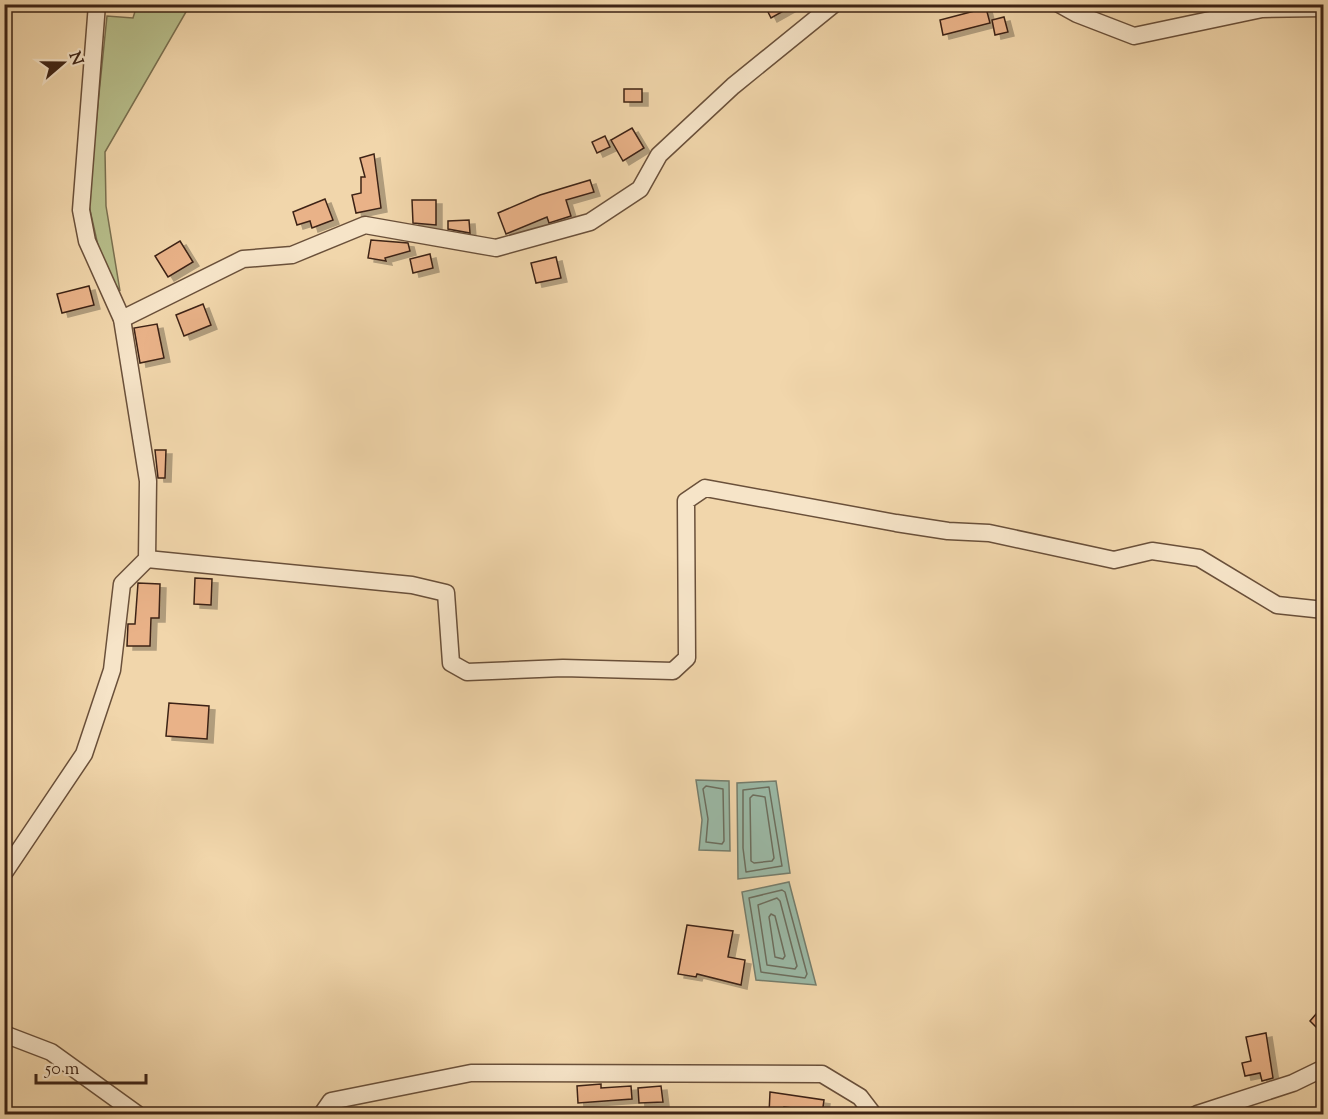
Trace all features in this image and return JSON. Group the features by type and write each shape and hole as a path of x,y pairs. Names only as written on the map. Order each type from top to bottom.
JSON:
{"street":[{"path":"4,873 84,754 112,670 122,584 147,558 148,481 122,319 87,241 81,210 97,4"},
{"path":"122,319 243,259 292,255 365,225 496,248 590,222 640,189 659,155 733,86 834,4"},
{"path":"1059,4 1077,14 1134,36 1262,9 1323,8"},
{"path":"147,558 412,585 446,593 451,663 467,672 563,668 672,671 687,658 686,501 705,488 896,523 948,531 989,533 1113,560 1152,551 1199,558 1277,606 1323,610"},
{"path":"4,1034 51,1052 137,1114"},
{"path":"1197,1114 1293,1083 1323,1068"},
{"path":"322,1114 332,1101 392,1087 483,1073 822,1074 860,1097 873,1114"}],"green space":[{"path":"137,5 190,5 105,152 106,206 120,291 103,268 88,201 107,16 133,18"}],"water":[{"path":"696,780 729,781 730,851 699,850 702,820"},
{"path":"776,781 790,873 738,879 737,783"},
{"path":"789,882 816,985 756,980 742,892"}],"building":[{"path":"764,4 796,4 771,18"},
{"path":"986,8 990,23 943,35 940,20"},
{"path":"1004,17 1008,32 995,35 992,20"},
{"path":"624,89 642,89 642,102 624,102"},
{"path":"632,128 644,148 623,161 611,140"},
{"path":"605,136 610,147 597,153 592,142"},
{"path":"374,154 381,208 356,213 352,195 361,193 361,177 365,177 360,158"},
{"path":"590,180 594,192 566,200 571,216 549,223 547,217 506,234 498,213 540,195"},
{"path":"325,199 333,220 312,228 310,221 297,225 293,212"},
{"path":"412,200 436,200 436,225 413,223"},
{"path":"469,220 470,233 448,229 448,221"},
{"path":"371,240 408,243 410,251 385,258 386,261 368,258"},
{"path":"180,241 193,262 168,277 155,256"},
{"path":"430,254 433,268 413,273 410,259"},
{"path":"556,257 561,278 536,283 531,263"},
{"path":"89,286 94,305 62,313 57,294"},
{"path":"203,304 211,325 184,336 176,315"},
{"path":"157,324 164,358 140,363 134,328"},
{"path":"155,450 166,450 165,478 158,478"},
{"path":"195,578 212,579 211,605 194,604"},
{"path":"138,583 160,584 159,618 151,618 150,646 127,646 128,624 135,624"},
{"path":"169,703 209,706 207,739 166,736"},
{"path":"687,925 733,931 728,957 745,960 741,985 697,974 696,977 678,974"},
{"path":"1323,1006 1323,1034 1310,1021"},
{"path":"1266,1033 1273,1078 1262,1081 1260,1073 1245,1076 1242,1063 1251,1061 1246,1037"},
{"path":"601,1084 601,1088 631,1086 632,1099 578,1103 577,1086"},
{"path":"661,1086 663,1102 639,1103 638,1088"},
{"path":"770,1092 824,1100 822,1114 809,1114 810,1110 784,1107 783,1114 769,1114"}]}
